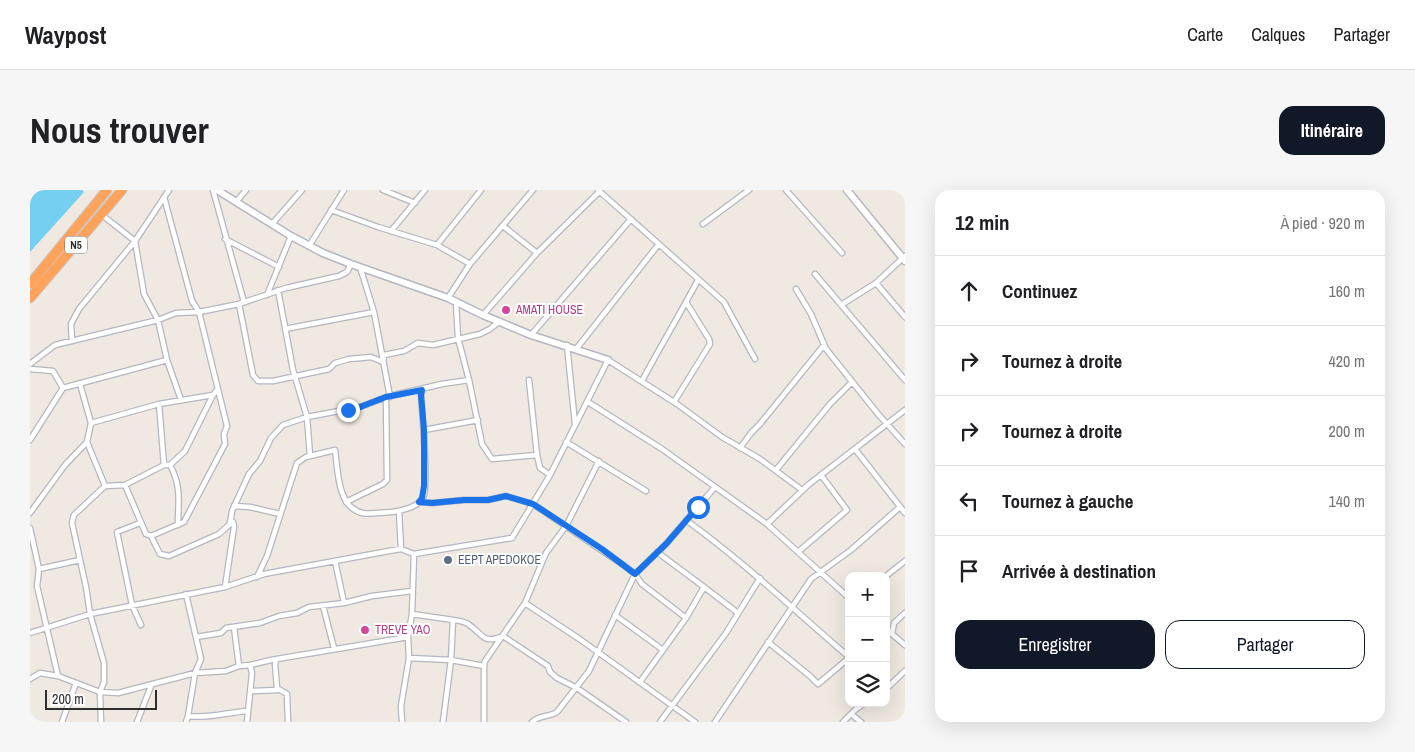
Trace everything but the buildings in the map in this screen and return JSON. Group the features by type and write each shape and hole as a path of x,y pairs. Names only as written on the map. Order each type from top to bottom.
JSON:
{"highway":[{"name":"N5","path":"30,284 106,190"},
{"name":"N5","path":"30,298 122,190"}],"street":[{"path":"72,341 71,324 79,309 135,241 169,190"},
{"path":"213,190 241,303 254,378 258,381 266,382 295,377 329,369 335,363 349,359 371,357 383,362"},
{"path":"217,190 309,246 360,268 448,298 483,315 531,334 608,360 776,470 802,490"},
{"path":"236,202 246,190"},
{"path":"272,224 302,190"},
{"path":"309,246 344,190"},
{"path":"383,190 416,203"},
{"path":"391,231 425,190"},
{"path":"438,245 481,190"},
{"path":"448,298 470,264 533,190"},
{"path":"703,224 749,190"},
{"path":"786,190 842,253"},
{"path":"841,305 876,283 904,258 847,190"},
{"path":"483,315 538,253 599,191 727,306 755,359"},
{"path":"150,536 184,522 225,444 224,434 227,426 199,312 192,301 164,197"},
{"path":"331,210 438,245 470,264"},
{"path":"101,214 135,241 144,294 158,320 167,360 181,400"},
{"path":"531,334 631,220"},
{"path":"502,226 538,253"},
{"path":"267,295 291,236"},
{"path":"226,239 278,267"},
{"path":"577,348 658,245"},
{"path":"30,364 55,345 158,320 176,313 199,312 241,303 278,290 339,276 347,272 351,264"},
{"path":"346,502 383,484 387,480 388,397 374,312 360,268"},
{"path":"815,274 905,380"},
{"path":"642,381 657,350 673,327 698,280"},
{"path":"876,283 905,317"},
{"path":"796,289 811,314 824,345 852,382 905,444"},
{"path":"278,290 295,377 307,417 310,456"},
{"path":"456,302 458,338 482,444 492,459 537,455"},
{"path":"674,402 710,344 709,339 686,302"},
{"path":"285,329 374,312"},
{"path":"383,362 384,355 404,351 418,343 434,344 480,334 500,321"},
{"path":"567,345 575,426"},
{"path":"740,448 824,345"},
{"path":"30,440 62,388 167,360"},
{"path":"30,633 90,614 225,587 256,577 335,560 401,549 414,554 512,538 550,475 608,360"},
{"path":"30,369 53,370 62,388"},
{"path":"230,524 234,506 249,474 260,461 271,438 283,425 307,417 360,407 388,397 446,383 469,380"},
{"path":"529,380 537,455 540,468 550,475"},
{"path":"776,470 828,406 852,382"},
{"path":"30,513 65,465 87,442 91,423 80,384"},
{"path":"101,722 100,692 104,682 104,664 90,614 72,523 74,516 105,486 125,485 164,465 170,465 185,451 213,394 217,390"},
{"path":"419,502 424,493 422,390"},
{"path":"91,423 160,404 213,394"},
{"path":"588,402 662,448 767,524 845,594"},
{"path":"160,404 164,465"},
{"path":"767,524 802,490 905,410"},
{"path":"424,430 478,420"},
{"path":"87,442 105,486"},
{"path":"566,442 646,491"},
{"path":"855,449 905,513"},
{"path":"256,577 267,556 297,463 303,458 335,450 342,494 353,510 374,514 399,511 419,502 488,500 506,496 533,504 602,549 635,574 642,584 686,618"},
{"path":"484,722 485,661 524,603 546,553 566,526 599,461"},
{"path":"170,465 176,476 179,489 178,525"},
{"path":"798,552 847,510 822,475"},
{"path":"125,485 140,523 160,554 169,556 219,534 232,521 234,527 225,587"},
{"path":"532,722 557,712 577,688 589,671 635,574 715,486"},
{"path":"234,506 250,507 280,514"},
{"path":"715,722 811,579 851,550 900,507"},
{"path":"399,511 401,549"},
{"path":"686,520 760,578 845,654"},
{"path":"140,523 117,532 132,605 141,625"},
{"path":"30,528 39,568 37,586 45,627 58,676"},
{"path":"657,552 738,613"},
{"path":"402,722 401,706 409,658 408,637 412,614 414,554"},
{"path":"39,568 80,560"},
{"path":"335,560 344,603"},
{"path":"890,573 905,561"},
{"path":"660,722 726,633 760,578"},
{"path":"30,588 37,586"},
{"path":"640,682 686,618 704,587"},
{"path":"196,637 220,633 226,628 260,623 278,616 297,613 309,607 344,603 372,596 412,590"},
{"path":"186,594 201,659 195,672 186,722"},
{"path":"524,603 695,722"},
{"path":"323,606 334,648"},
{"path":"890,624 894,623 905,613"},
{"path":"412,614 467,623 486,639 495,640 503,636"},
{"path":"615,615 663,650"},
{"path":"443,722 451,660 452,620"},
{"path":"894,623 892,634 905,645"},
{"path":"234,627 239,666"},
{"path":"503,636 548,666 550,672 557,678 577,688 626,722"},
{"path":"30,679 40,673 58,676 100,692 118,693 151,686 195,672 226,671 239,666 334,648 408,637"},
{"path":"768,642 818,684 845,660"},
{"path":"409,658 451,660 484,666"},
{"path":"277,659 275,668 278,690"},
{"path":"247,722 252,673 250,665"},
{"path":"890,685 905,671"},
{"path":"62,722 76,683"},
{"path":"137,722 151,686"},
{"path":"251,691 278,690 285,693 288,696 288,722"},
{"path":"843,722 860,707"},
{"path":"188,716 202,718 229,712 248,711"},
{"path":"851,714 861,722"}],"water":[{"path":"30,190 82,190 84,192 30,252"}],"place":[{"name":"AMATI HOUSE","path":"506,310"},
{"name":"EEPT APEDOKOE","path":"448,560"},
{"name":"TREVE YAO","path":"365,630"}],"route":[{"path":"348,410 386,397 422,390 424,493 419,502 488,500 506,496 533,504 602,549 635,574 666,544 698,507"}]}
